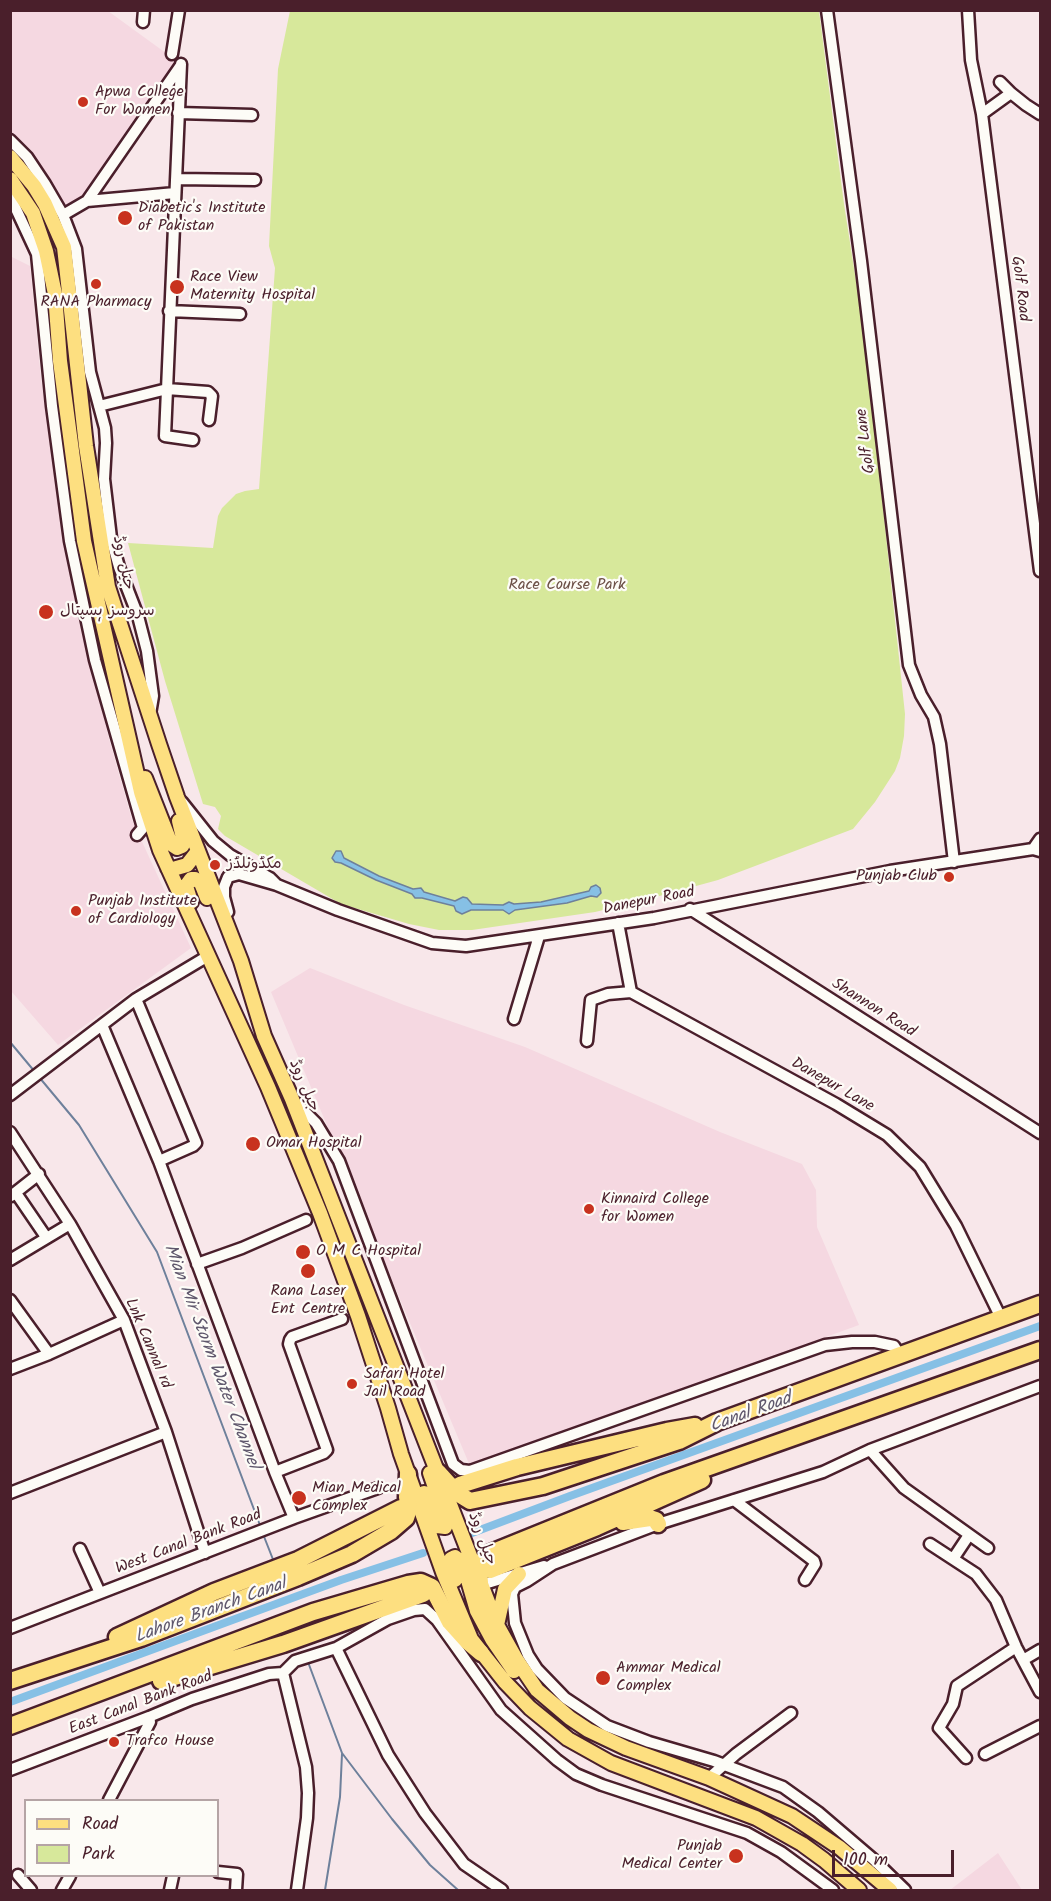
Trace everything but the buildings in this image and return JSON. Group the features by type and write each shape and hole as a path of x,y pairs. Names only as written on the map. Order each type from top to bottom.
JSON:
{"highway":[{"path":"438,1472 466,1500 482,1500 543,1486 678,1441 717,1422 1041,1304"},
{"path":"790,1439 484,1579 479,1570 484,1559 491,1553 664,1483 1041,1350"},
{"path":"460,1485 517,1467 668,1431 717,1422"},
{"path":"10,1681 141,1638 352,1554 391,1531 406,1518 409,1509 408,1474"},
{"path":"74,1659 154,1619 298,1560 401,1508"},
{"path":"597,1527 650,1518 656,1520 658,1524"},
{"path":"10,1726 313,1612 408,1584 421,1582 432,1587 450,1622 481,1653"},
{"path":"82,1700 124,1692 322,1630 424,1601"}],"main road":[{"name":"جیل روڈ","path":"10,157 34,186 45,204 64,247 81,400 108,587 159,744 177,797 241,961 264,1036 292,1099 438,1472 484,1579 498,1625 516,1659 537,1690 570,1718 609,1740 765,1802 817,1831 890,1890"},
{"name":"جیل روڈ","path":"10,179 33,213 46,251 55,294 60,361 84,541 141,792 168,868 290,1138 358,1316 401,1454 442,1572 471,1639 530,1708 568,1739 589,1752 649,1779 756,1818 816,1855 860,1890"},
{"path":"129,738 171,844 177,848 183,844 183,838 159,744"},
{"path":"168,868 187,866 198,851"},
{"path":"208,956 186,886 191,879 201,883 236,973 264,1036"},
{"path":"388,1408 408,1446 437,1526 442,1528 447,1522 423,1449 423,1432"},
{"path":"471,1639 466,1610 449,1564 455,1557 459,1558 462,1563 477,1611 492,1639 515,1672 537,1690"},
{"path":"498,1625 505,1589 519,1574"}],"street":[{"path":"143,22 144,10"},
{"path":"172,54 179,10"},
{"name":"Golf Lane","path":"827,10 861,261 909,665 921,695 934,717 940,744 954,862"},
{"name":"Golf Road","path":"968,10 972,60 982,114 1041,571"},
{"path":"87,201 181,64 165,436 193,440"},
{"path":"1000,82 1011,93 1041,114"},
{"path":"982,114 1011,93"},
{"path":"178,113 252,115"},
{"path":"10,140 27,157 63,215 76,249 90,372 106,443 104,479 111,538 119,567 138,616 147,651 153,696 150,716"},
{"path":"176,179 255,180"},
{"path":"63,215 87,201 176,193"},
{"path":"10,196 37,254 52,406 70,541 95,660 143,828 137,835"},
{"path":"169,310 240,314"},
{"path":"81,400 98,402 167,389 211,393 209,420"},
{"name":"Danepur Road","path":"177,797 213,841 230,855 270,878 277,885"},
{"path":"1037,850 1041,839"},
{"name":"Danepur Road","path":"241,961 224,897 228,878 239,874 277,885 338,910 432,942 466,946 618,923 890,871 1037,850"},
{"name":"Shannon Road","path":"690,909 1041,1133"},
{"path":"587,1041 591,1000 608,994 631,992 618,923"},
{"path":"514,1019 539,936"},
{"path":"10,1095 136,999 208,956"},
{"name":"Danepur Lane","path":"631,992 836,1104 886,1134 920,1167 956,1226 1001,1318"},
{"path":"136,999 196,1143 159,1161"},
{"path":"102,1025 159,1161 294,1518"},
{"path":"292,1099 316,1123 339,1161 453,1464 461,1470 470,1471 825,1345 875,1342 894,1346 899,1354"},
{"name":"Lnk Cannal rd","path":"10,1132 70,1224 124,1320 166,1432 205,1553"},
{"path":"39,1174 13,1195 46,1237"},
{"path":"197,1264 306,1221"},
{"path":"12,1256 70,1224"},
{"path":"10,1300 49,1354"},
{"path":"275,1472 327,1450 290,1340 292,1337 342,1319"},
{"path":"10,1369 124,1320"},
{"path":"484,1579 519,1574 553,1564 658,1524 823,1472 870,1450 1041,1386"},
{"path":"10,1493 166,1432"},
{"path":"870,1450 904,1488 988,1548"},
{"name":"West Canal Bank Road","path":"10,1628 294,1518 378,1488"},
{"path":"734,1500 814,1561 816,1564 805,1580"},
{"path":"953,1560 969,1535"},
{"path":"930,1544 976,1574 996,1600 1016,1647 1040,1691"},
{"path":"80,1549 100,1593"},
{"path":"553,1564 516,1587 512,1594 515,1623 528,1655 537,1669 565,1698 607,1726 649,1742 724,1764 783,1787 818,1812 873,1858 905,1890"},
{"path":"297,1890 307,1818 308,1792 306,1767 283,1673 300,1659 331,1649 388,1619 414,1610 424,1601 501,1710 576,1774 602,1785 747,1833 781,1852 832,1890"},
{"path":"966,1758 939,1728 953,1704 957,1686 1016,1647"},
{"path":"331,1649 388,1755 425,1813 464,1863 502,1890"},
{"path":"1023,1660 1041,1650"},
{"name":"East Canal Bank Road","path":"10,1770 192,1699 269,1674 283,1673"},
{"path":"709,1778 791,1713"},
{"path":"110,1799 150,1722 149,1717"},
{"path":"985,1754 1041,1726"},
{"path":"747,1833 756,1818"},
{"path":"219,1872 237,1874 236,1890"},
{"path":"18,1875 31,1890"}],"shaded area":[{"name":"Apwa College For Women","path":"11,11 108,11 181,64 87,201 63,215 11,140"},
{"name":"سروسز ہسپتال","path":"10,256 30,266 41,379 65,548 109,739 132,820 191,948 58,1045 11,991"},
{"name":"Kinnaird College for Women","path":"310,968 404,1005 525,1047 720,1132 802,1164 816,1190 817,1227 859,1325 470,1466 271,992"},
{"path":"998,1853 1022,1890 950,1890"}],"green space":[{"name":"Race Course Park","path":"290,11 819,11 844,204 865,339 905,714 904,736 895,771 875,802 853,829 718,880 641,901 595,912 472,930 439,930 409,924 341,904 225,836 218,829 221,816 215,807 203,804 165,681 128,543 213,548 218,516 222,508 236,494 259,489 275,268 269,246 278,69"}],"water":[{"path":"336,851 341,851 344,858 379,876 455,901 463,897 467,898 472,904 503,905 509,902 514,904 541,902 589,891 596,885 600,888 601,893 597,897 591,896 567,903 515,910 509,914 503,910 471,910 462,914 456,911 454,906 415,898 412,894 335,862 332,858"}],"waterway":[{"name":"Mian Mir Storm Water Channel","path":"10,1042 35,1072"},
{"name":"Mian Mir Storm Water Channel","path":"39,1077 79,1125 157,1252 261,1528"},
{"name":"Canal Road","path":"472,1533 1040,1326"},
{"name":"Mian Mir Storm Water Channel","path":"263,1534 274,1562"},
{"name":"Lahore Branch Canal","path":"10,1702 341,1580 423,1553"},
{"path":"308,1662 342,1753 430,1865 458,1890"},
{"path":"325,1890 340,1797 342,1754"}],"place":[{"name":"Apwa College For Women","path":"83,102"},
{"name":"Diabetic's Institute of Pakistan","path":"125,218"},
{"name":"RANA Pharmacy","path":"96,284"},
{"name":"Race View Maternity Hospital","path":"177,287"},
{"name":"سروسز ہسپتال","path":"46,612"},
{"name":"مکڈونلڈز","path":"215,865"},
{"name":"Punjab Club","path":"949,877"},
{"name":"Punjab Institute of Cardiology","path":"76,911"},
{"name":"Omar Hospital","path":"253,1144"},
{"name":"Kinnaird College for Women","path":"589,1209"},
{"name":"O M C Hospital","path":"303,1252"},
{"name":"Rana Laser Ent Centre","path":"308,1271"},
{"name":"Safari Hotel Jail Road","path":"352,1384"},
{"name":"Mian Medical Complex","path":"299,1498"},
{"name":"Ammar Medical Complex","path":"603,1678"},
{"name":"Trafco House","path":"114,1742"},
{"name":"Punjab Medical Center","path":"736,1856"}]}
